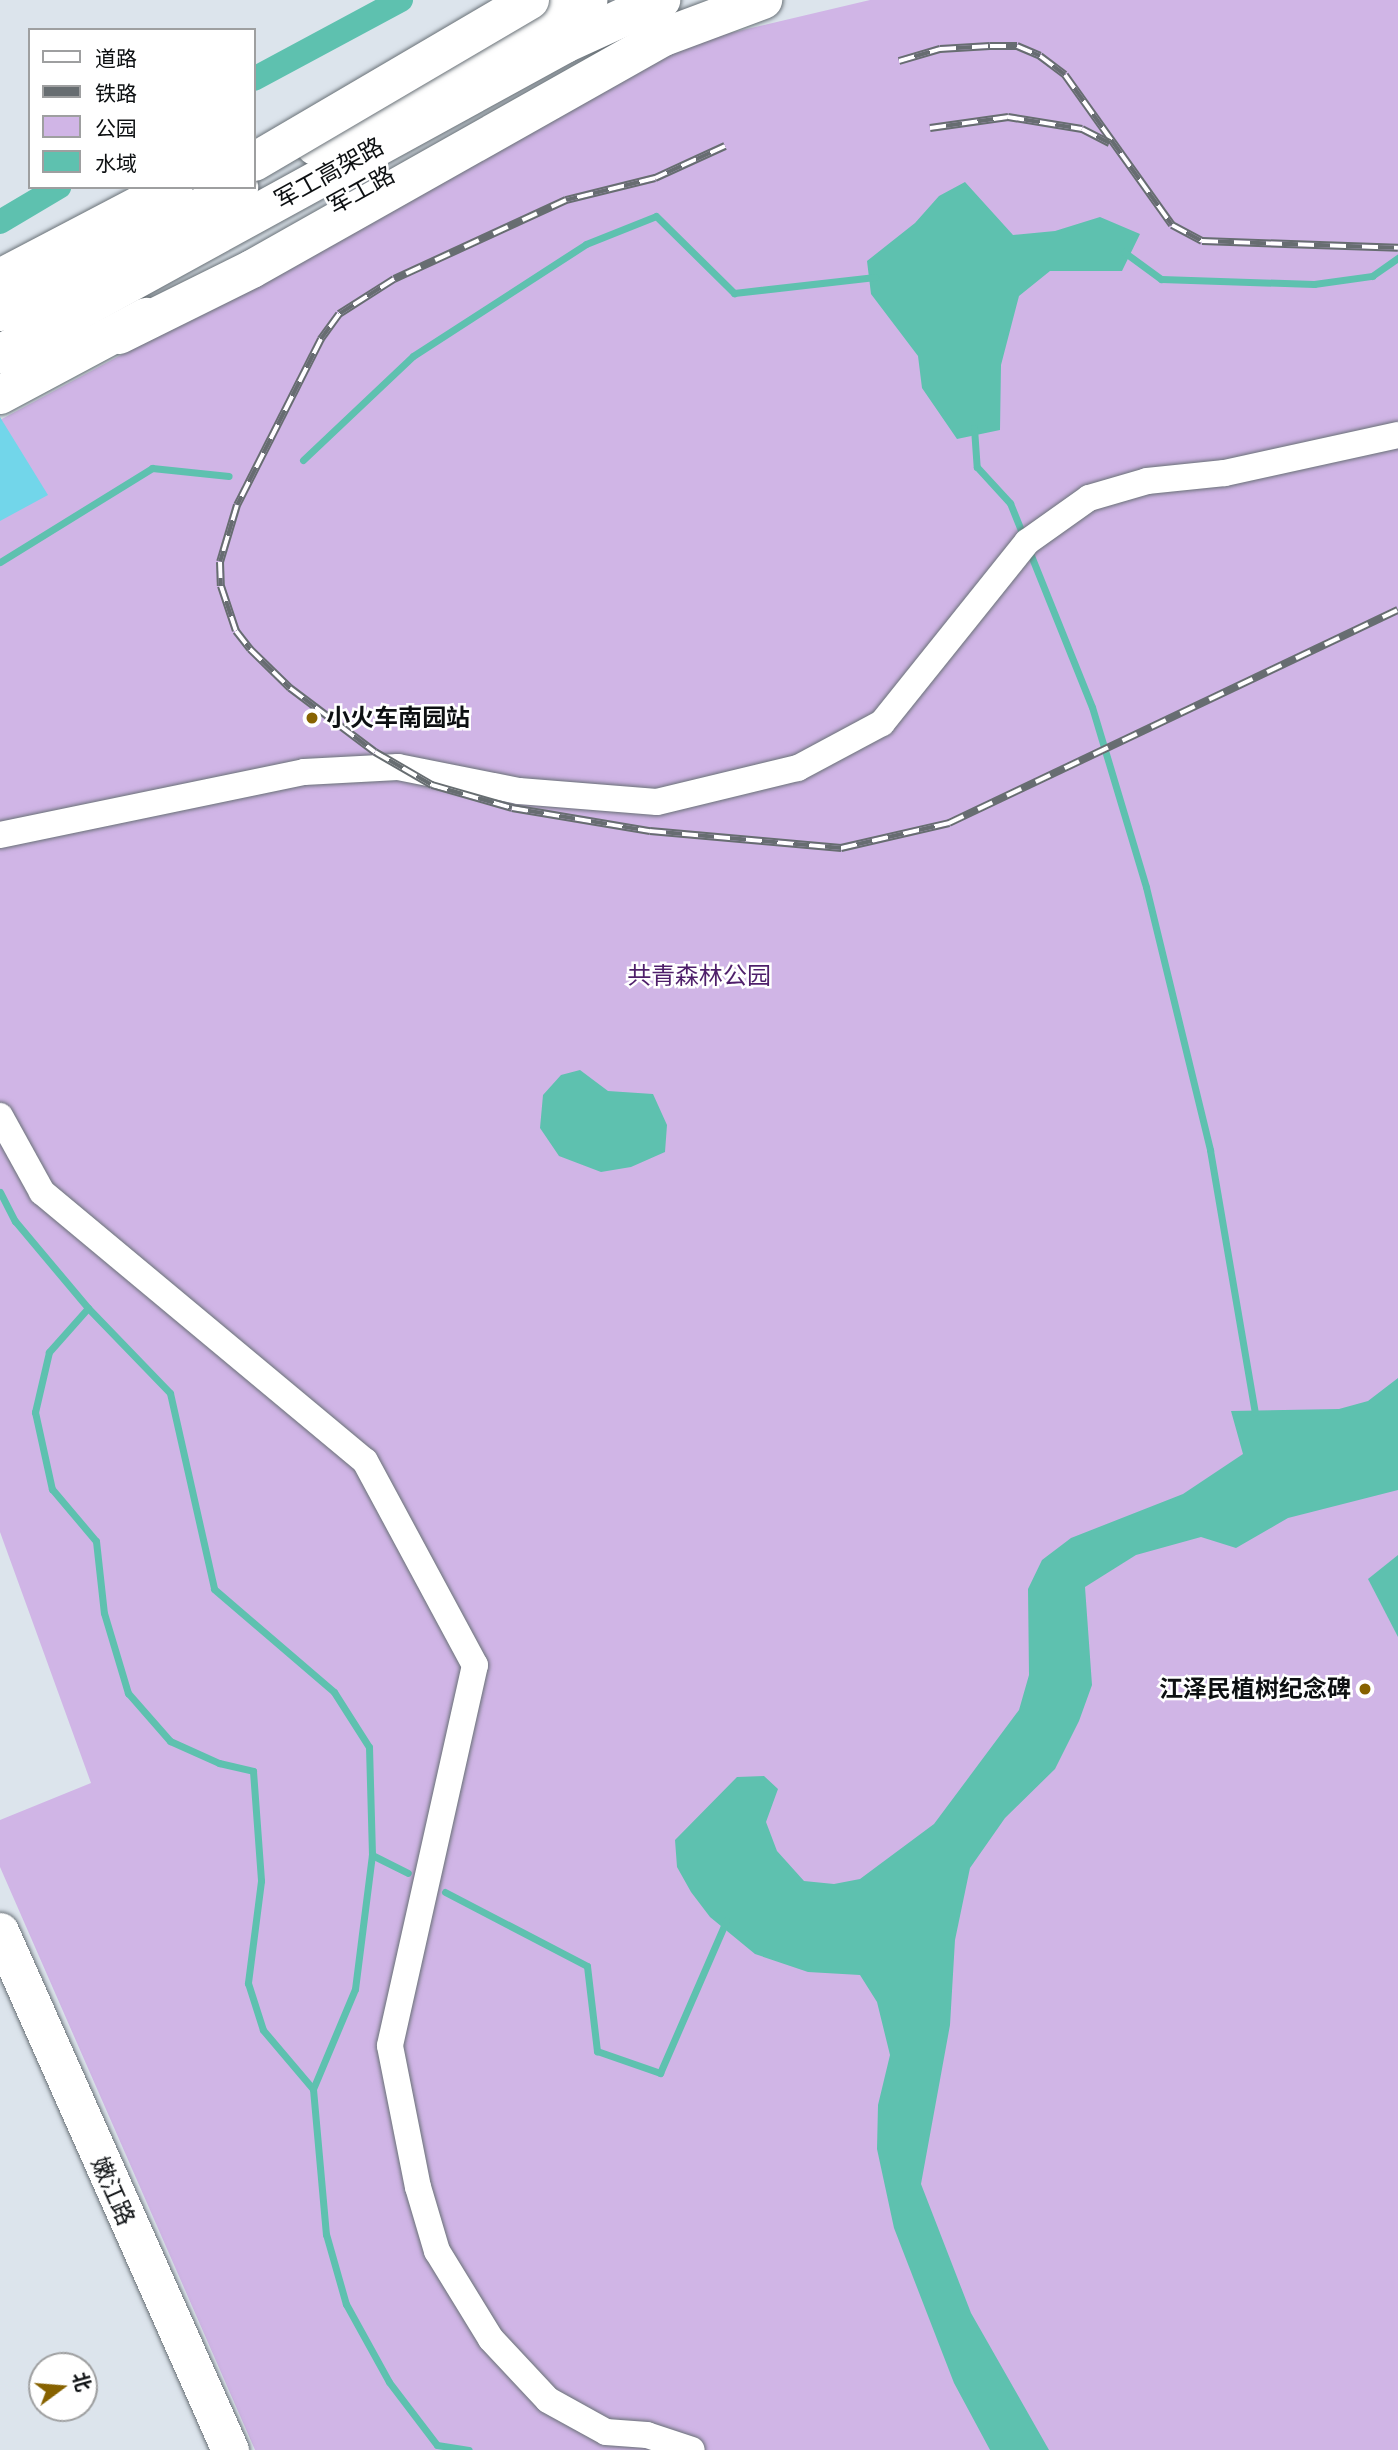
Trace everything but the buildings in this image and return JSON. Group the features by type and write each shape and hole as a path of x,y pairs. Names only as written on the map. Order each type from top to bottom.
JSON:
{"main road":[{"path":"256,161 530,0"},
{"path":"256,145 537,0"},
{"name":"军工高架路","path":"256,178 588,0"},
{"name":"军工高架路","path":"0,354 565,44 662,0"},
{"name":"军工路","path":"0,395 119,335 249,251 641,36 729,0"},
{"path":"119,335 252,269 664,37 763,0"},
{"path":"0,278 170,189"},
{"path":"80,237 205,189"},
{"name":"军工高架路","path":"0,312 235,189"}],"street":[{"path":"0,835 304,772 398,767 519,791 657,802 798,768 882,723 1027,542 1089,498 1147,481 1225,473 1398,435"},
{"path":"0,1116 42,1192 365,1461 475,1665 390,2046 437,2251 491,2339 548,2400 607,2441 647,2435 692,2450"},
{"name":"嫩江路","path":"0,1931 230,2450"}],"green space":[{"name":"共青森林公园","path":"870,0 1398,0 1398,2450 255,2450 0,1867 0,1820 91,1783 0,1532 0,420 402,204 666,48"}],"water":[{"path":"965,182 1013,235 1055,231 1100,217 1140,234 1122,271 1050,271 1019,296 1001,365 1000,430 957,439 922,388 918,356 871,294 867,261 915,223 939,196"},
{"path":"580,1070 608,1091 653,1094 667,1125 665,1152 631,1167 601,1172 559,1156 540,1128 543,1095 561,1075"},
{"path":"1398,1378 1398,1490 1288,1518 1236,1548 1201,1537 1136,1555 1085,1587 1092,1685 1079,1721 1055,1769 1005,1818 970,1868 955,1940 950,2025 921,2184 971,2313 1049,2450 990,2450 954,2383 894,2228 877,2149 878,2105 890,2055 877,2002 860,1975 808,1972 755,1954 710,1917 691,1892 677,1867 675,1840 737,1777 764,1776 778,1789 766,1822 777,1851 804,1881 834,1884 860,1879 934,1824 1019,1710 1029,1675 1028,1589 1042,1560 1071,1538 1183,1494 1243,1454 1231,1411 1339,1409 1368,1401"},
{"path":"1398,1555 1398,1637 1368,1579"}],"waterway":[{"path":"256,78 401,0"},
{"path":"0,222 56,189"},
{"path":"303,460 413,356 586,244 656,216 734,293 875,277"},
{"path":"1124,252 1161,279 1314,284 1372,276 1398,258"},
{"path":"974,428 977,467 1010,503 1024,537"},
{"path":"0,562 152,468 229,476"},
{"path":"1028,548 1092,707 1146,887 1210,1150 1255,1412"},
{"path":"0,1192 15,1221 88,1308 170,1393 214,1589 334,1692 369,1747 372,1855 408,1873"},
{"path":"88,1308 49,1352 35,1412 52,1489 96,1541 104,1613 128,1693 170,1741 219,1763 253,1771 261,1881 248,1983 263,2030 313,2089 326,2234 346,2304 389,2382 437,2445 469,2450"},
{"path":"313,2089 355,1989 372,1855"},
{"path":"445,1892 587,1966 597,2051 660,2073 726,1921"}],"railway":[{"path":"899,61 940,49 990,46 1017,46 1040,56 1065,75 1172,225 1202,241 1398,248"},
{"path":"930,128 1008,117 1082,129 1110,143"},
{"path":"725,146 655,178 566,200 394,279 339,314 321,339 237,505 220,562 221,586 236,631 250,649 290,688 375,752 432,785 512,808 650,831 841,848 949,823 1398,610"}],"place":[{"name":"小火车南园站","path":"312,718"},
{"name":"江泽民植树纪念碑","path":"1365,1689"}]}
